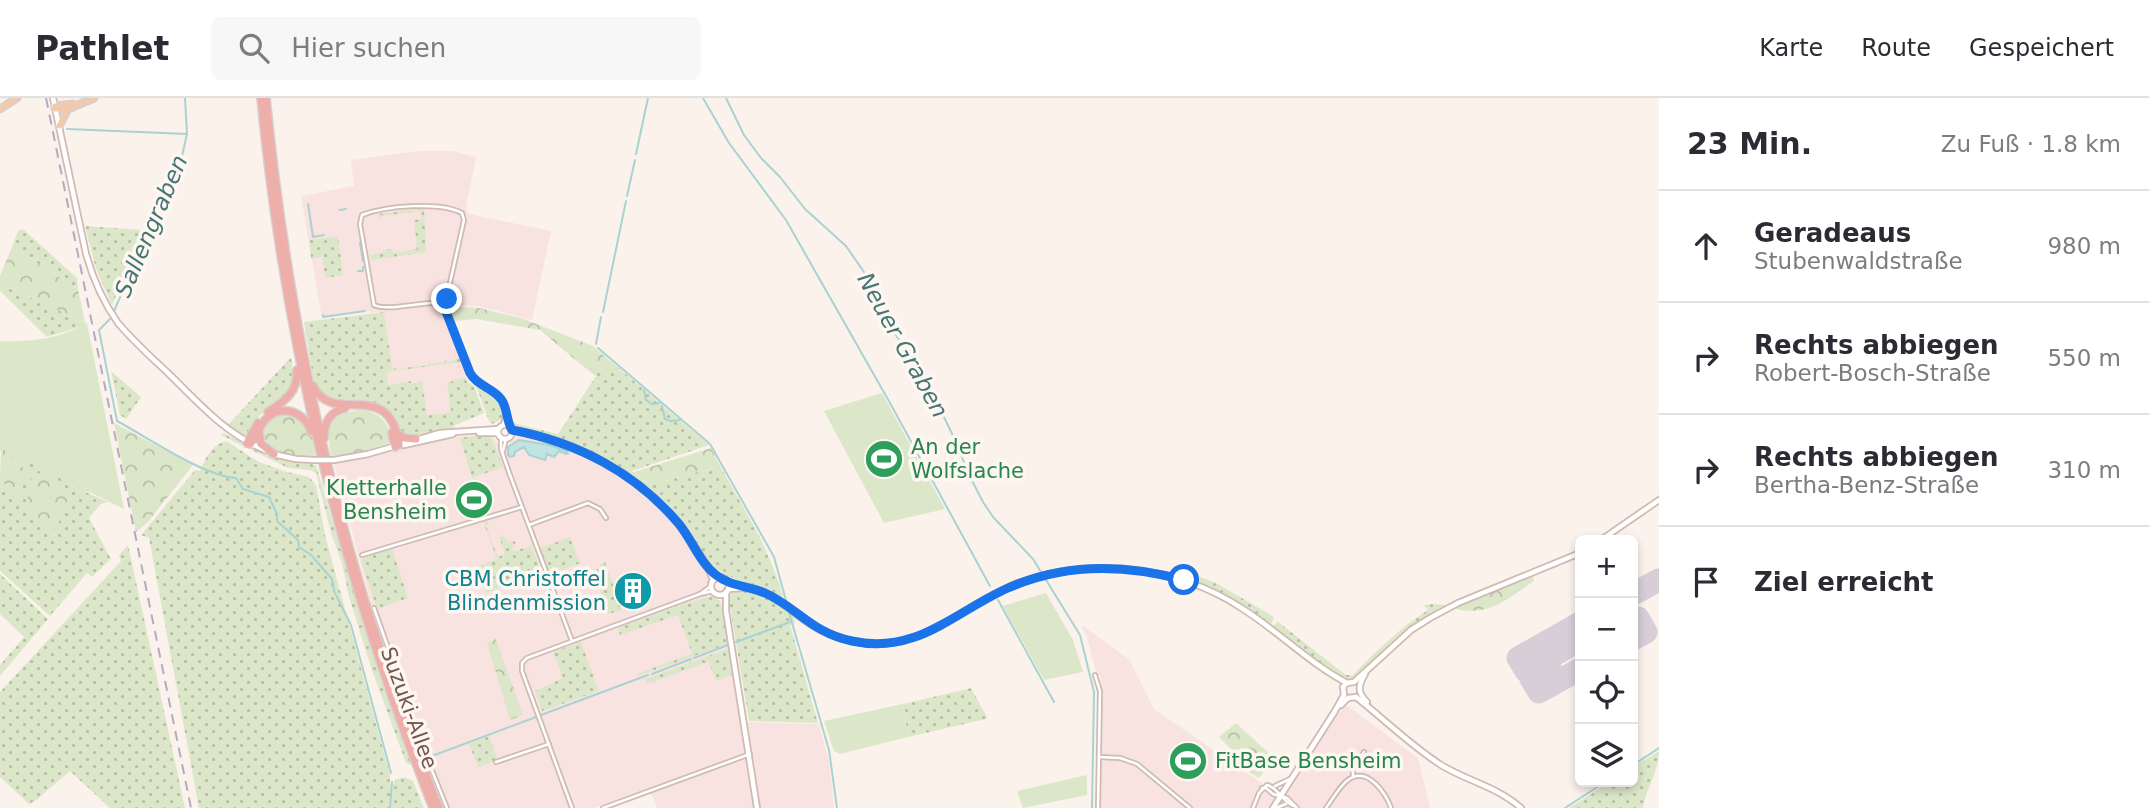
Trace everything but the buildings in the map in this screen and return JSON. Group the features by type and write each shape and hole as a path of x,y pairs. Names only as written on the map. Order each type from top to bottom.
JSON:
{"highway":[{"path":"261,98 282,268 299,363 364,598 411,738 439,808"},
{"path":"266,98 285,248 306,369 346,555 376,652 433,808"},
{"path":"249,443 264,415 286,401 290,395 296,383 299,363"},
{"path":"306,369 321,398 337,405 361,404 378,408 390,419 397,433 397,446"},
{"path":"321,447 329,416 342,408 360,406 377,410 388,420 397,446"},
{"path":"274,454 261,444 258,436 264,421 272,414 284,410 296,412 309,425 321,447"},
{"path":"249,443 260,430"},
{"path":"397,433 404,438 416,439"}],"main road":[{"path":"0,109 17,98"},
{"path":"55,108 94,98"},
{"path":"59,126 68,109 76,104"},
{"path":"55,108 68,109"}],"street":[{"path":"53,98 93,278 108,307 134,340 212,417 249,443 274,454 313,460 344,459 454,434 504,434"},
{"path":"446,304 434,301 379,307 374,305 360,218 365,214 424,205 463,213 464,220 446,304 450,321 471,376 499,396 504,405 506,413 503,454 572,641"},
{"path":"504,434 505,425"},
{"path":"397,446 455,431 531,435 582,451 627,476 660,503 706,565 719,577 724,578 727,588 726,611 757,808"},
{"path":"1608,535 1659,500"},
{"path":"529,525 588,503 600,509 606,517"},
{"path":"362,555 522,507"},
{"path":"1521,808 1502,794 1442,765 1357,695 1356,684 1411,630 1440,612 1575,555"},
{"path":"706,565 712,586 726,611"},
{"path":"719,595 727,588 749,588 765,593 816,628 838,638 864,643 893,643 936,629 993,594 1053,573 1093,568 1153,572 1216,593 1242,608 1345,685 1356,684"},
{"path":"572,808 522,671 522,663 527,658 700,594 719,577"},
{"name":"Suzuki-Allee","path":"374,608 447,808"},
{"path":"1095,675 1100,691 1098,808"},
{"path":"1275,808 1290,779 1346,696 1345,685"},
{"path":"1346,696 1357,695"},
{"path":"496,762 548,744"},
{"path":"1353,776 1353,769 1364,752"},
{"path":"603,808 750,754"},
{"path":"1099,757 1120,758 1137,764 1189,808"},
{"path":"1326,808 1353,776 1371,780 1391,808"},
{"path":"1253,808 1262,788 1282,784 1290,779"},
{"path":"1273,786 1287,803 1296,807"},
{"path":"1262,788 1287,798 1296,807"},
{"path":"1275,808 1287,803"}],"shaded area":[{"path":"418,151 452,151 476,157 466,207 469,214 551,231 532,320 478,306 442,307 480,415 418,433 388,385 379,312 322,318 301,196 354,186 351,160"},
{"path":"492,435 498,444 507,445 518,436 572,449 616,470 668,514 708,573 709,581 705,587 708,596 721,601 745,722 819,724 829,761 834,808 657,808 650,789 593,808 443,808 373,610 334,464 450,437"},
{"path":"1083,626 1129,659 1154,709 1266,786 1286,791 1345,704 1418,758 1430,808 1098,808 1103,689"}],"green space":[{"path":"424,208 426,252 372,260 369,255 382,253 383,250 392,249 393,253 417,249 414,220 421,219 420,211 382,216 380,219 379,214"},
{"path":"85,226 144,230 112,305 96,269"},
{"path":"23,229 77,278 78,289 12,247 18,231"},
{"path":"338,236 343,275 325,278 322,257 311,259 309,240"},
{"path":"12,247 78,289 85,322 0,284 0,276"},
{"path":"0,284 85,322 86,325 47,337 0,291"},
{"path":"451,306 479,308 521,318 593,346 604,356 607,368 602,371 584,367 540,330 476,319 454,321"},
{"path":"384,312 392,367 403,369 404,366 420,366 420,363 421,366 428,365 428,362 447,362 459,358 461,362 387,372 388,385 422,381 427,415 451,412 447,383 465,377 466,381 474,386 484,413 453,426 458,429 408,437 399,433 387,413 330,401 314,384 304,322"},
{"path":"87,323 124,509 22,459 0,443 0,341 45,338 67,333"},
{"path":"593,346 709,445 632,471 650,485 720,466 764,546 783,597 735,584 737,580 718,570 715,572 674,517 653,495 607,462 549,438 514,429 508,419 517,424 558,434 596,376 584,367 602,370 604,356"},
{"path":"291,357 294,376 288,392 259,416 249,434 244,435 228,425"},
{"path":"111,371 141,397 126,419 120,415"},
{"path":"0,378 96,494 83,491 108,502 101,504 89,518 111,559 92,577 87,573 50,616 0,571 0,480 18,496 19,489 0,450"},
{"path":"475,383 499,401 503,419 492,424 489,421"},
{"name":"An der Wolfslache","path":"882,393 945,509 884,523 824,411"},
{"path":"360,410 373,413 383,420 389,430 389,443 356,454 331,456 331,424 341,415"},
{"path":"287,413 301,419 309,429 316,457 282,453 272,449 264,441 263,431 267,421 277,414"},
{"path":"114,423 193,465 147,523 136,532"},
{"path":"224,433 269,456 316,465 359,611 412,765 406,763 372,670 349,597 316,473 288,468 221,435"},
{"path":"491,436 503,467 472,478 460,438"},
{"path":"226,441 259,462 309,477 316,485 325,535 390,775 390,785 394,784 394,780 404,777 413,781 424,808 199,808 149,538 141,535 195,470 200,471 213,449"},
{"path":"711,448 720,466 650,485 634,472"},
{"path":"1,449 29,473 19,489 18,496 0,480"},
{"path":"34,471 58,483 76,499 52,531 28,508 28,488"},
{"path":"487,520 489,524 486,526 498,557 505,554 499,536 495,534 507,538 510,542 516,542 513,551 529,547 531,543 541,572 486,593 477,566 497,559 483,521"},
{"path":"570,537 580,563 550,575 540,548"},
{"path":"128,545 185,808 110,808 70,771 29,804 0,777 0,692 121,561 119,555"},
{"path":"392,548 408,598 377,609 361,561 364,557"},
{"path":"605,562 622,610 608,614 593,570"},
{"path":"1177,568 1216,583 1274,617 1272,623 1267,624 1230,599 1177,576 1174,572"},
{"path":"0,574 48,619 0,676 0,665 24,637 0,614"},
{"path":"1530,576 1534,581 1498,604 1478,610 1456,609 1457,605"},
{"path":"736,590 759,595 793,616 795,623 790,625 818,723 749,721 729,601 731,593"},
{"path":"1046,593 1073,640 1083,672 1044,680 1003,606"},
{"path":"711,596 720,601 728,644 638,676 637,674 692,653 678,615 620,635 618,628"},
{"path":"1424,605 1446,607 1398,639 1354,680 1336,675 1313,660 1273,626 1278,622 1346,675 1353,675 1389,640 1428,610"},
{"path":"496,639 523,715 510,720 487,643"},
{"path":"581,642 599,691 542,711 535,691 563,678 553,652"},
{"path":"730,648 734,674 716,681 709,662 647,684 645,679"},
{"path":"971,688 986,719 908,737 903,704"},
{"path":"903,704 908,737 840,754 834,751 824,721"},
{"path":"1236,723 1274,758 1259,778 1249,772 1250,768 1219,737"},
{"path":"489,736 498,760 478,767 469,744"},
{"path":"1659,751 1657,766 1643,808 1569,808 1602,787 1638,787 1638,764"},
{"path":"1087,775 1087,795 1023,808 1017,791"}],"water":[{"path":"519,440 549,445 568,453 559,451 554,457 547,454 545,460 529,455 524,447 510,457 508,447"}],"waterway":[{"name":"Sallengraben","path":"114,311 182,156 187,134 185,98"},
{"path":"636,154 648,98"},
{"path":"703,98 729,143 786,220 990,586"},
{"name":"Neuer Graben","path":"726,98 744,135 761,158 805,209 846,246 866,275 893,330 940,409 983,502 993,517 1033,559 1080,635 1094,692 1092,808"},
{"path":"67,129 187,134"},
{"path":"627,196 635,160"},
{"path":"603,312 626,201"},
{"path":"308,204 313,237 324,235"},
{"path":"340,210 346,209"},
{"path":"360,243 363,261"},
{"path":"358,271 363,271 363,267"},
{"path":"323,315 365,311"},
{"path":"596,344 601,317"},
{"path":"110,319 99,330 117,421 175,455 207,470 236,478 243,489 269,497 277,514 277,521 298,540 299,547 311,555 332,579 334,591 351,625 391,773"},
{"path":"598,348 710,444 774,557 787,604"},
{"path":"644,390 646,400 652,404 659,403"},
{"path":"662,406 665,419 680,420"},
{"path":"998,600 1054,702"},
{"path":"788,609 829,750 837,808"},
{"path":"736,642 790,622"},
{"path":"694,658 728,645"},
{"path":"652,674 691,659"},
{"path":"541,715 648,675"},
{"path":"432,756 536,717"},
{"path":"1638,762 1659,748"},
{"path":"390,808 392,782"},
{"path":"1565,808 1597,787"}],"runway":[{"path":"1638,591 1659,580"},
{"path":"1638,618 1646,632 1638,636"},
{"path":"1575,626 1518,658 1526,671 1575,643"},
{"path":"1550,668 1531,679 1539,692 1575,672"}],"railway":[{"path":"46,98 191,808"}],"place":[{"name":"An der Wolfslache","path":"884,459"},
{"name":"Kletterhalle Bensheim","path":"474,500"},
{"name":"CBM Christoffel Blindenmission","path":"633,591"},
{"name":"FitBase Bensheim","path":"1188,761"}],"route":[{"path":"447,299 445,309 470,373 474,380 502,400 507,425 512,430 558,442 617,469 660,503 717,576 728,583 772,597 816,628 838,638 879,644 926,634 993,594 1053,573 1120,568 1153,572 1184,580"}]}
